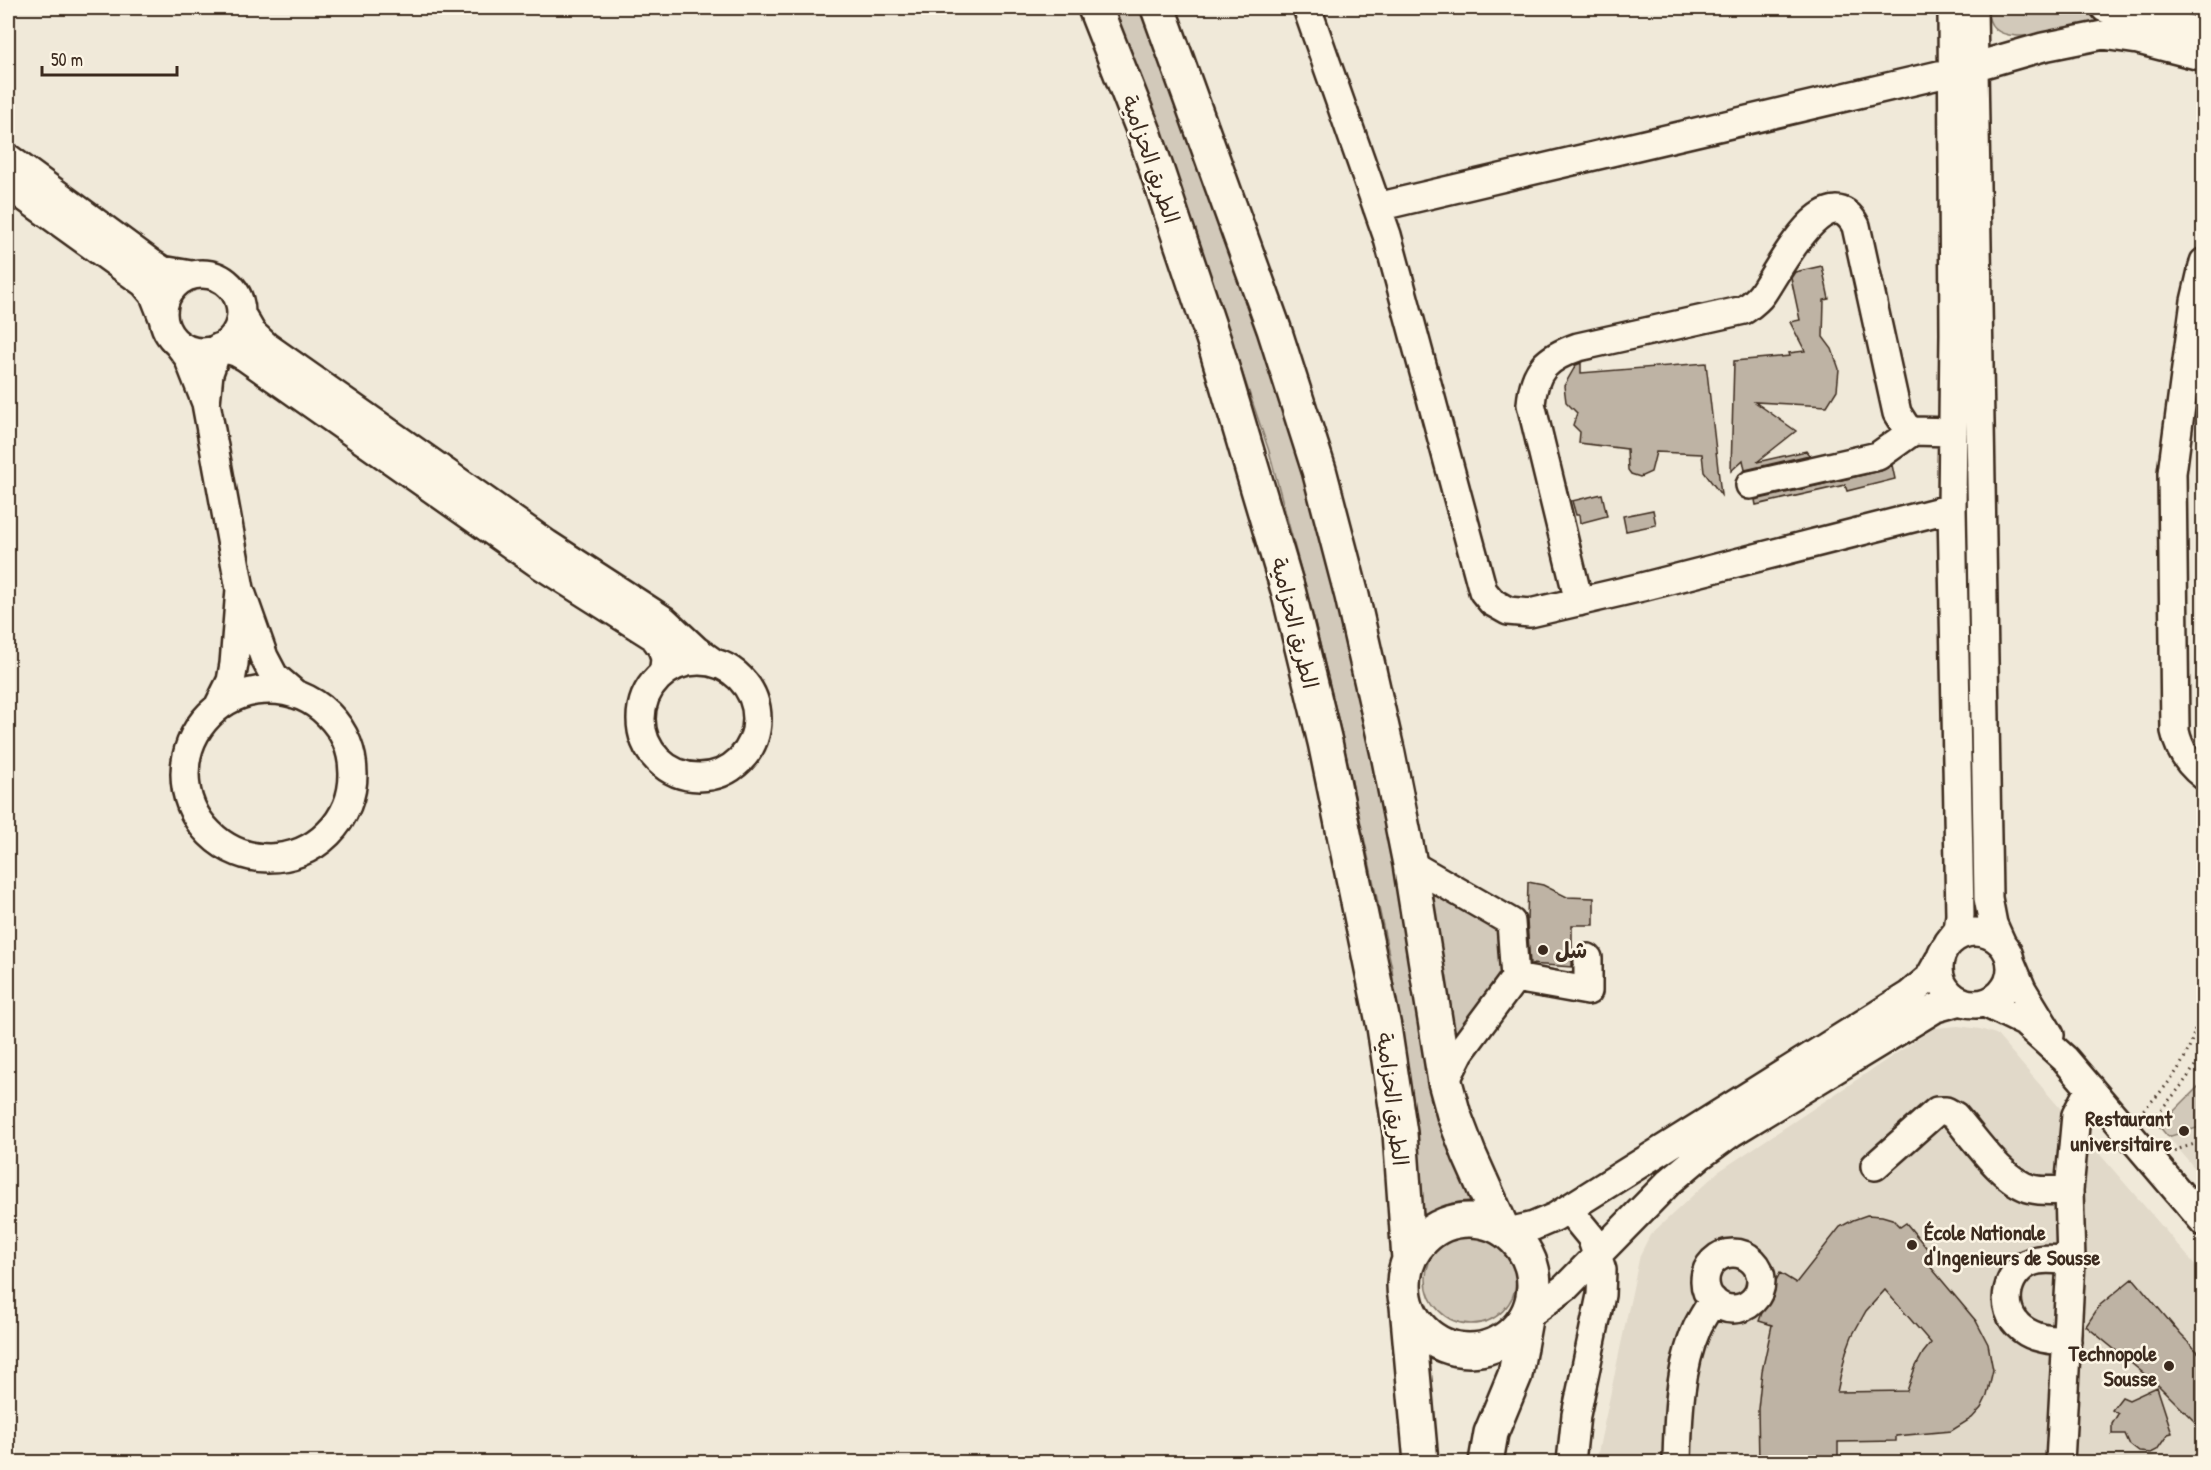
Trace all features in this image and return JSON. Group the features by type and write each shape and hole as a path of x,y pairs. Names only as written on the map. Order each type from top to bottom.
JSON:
{"highway":[{"name":"الطريق الحزامية","path":"1095,8 1144,132 1214,341 1288,590 1325,742 1384,1027 1400,1133 1408,1259 1404,1274 1404,1289 1421,1462"},
{"path":"1158,8 1274,329 1319,470 1352,596 1410,864 1445,1082 1454,1115 1469,1154 1505,1230"},
{"path":"1408,1259 1418,1243 1432,1231 1448,1222 1467,1219 1485,1221 1505,1230 1521,1245 1530,1261 1534,1279 1533,1298 1526,1317 1515,1375 1491,1433 1486,1462"},
{"name":"الطريق الحزامية","path":"1407,1304 1416,1323 1432,1338 1451,1347 1472,1350 1493,1346 1511,1335 1526,1317"}],"street":[{"path":"1307,8 1387,235 1483,591 1492,602 1508,611 1530,613 1952,508"},
{"path":"1952,8 1963,69 1988,898 1994,924 2022,989 2065,1059"},
{"path":"1526,1317 1566,1287 1669,1182 1731,1133 1767,1098 1929,978 1958,930 1960,915 1952,508 1953,432 1963,69 1973,8"},
{"path":"2105,8 2204,33"},
{"path":"1377,207 1963,69 2043,47 2103,35 2138,40 2204,57"},
{"path":"8,158 162,270 191,275 202,274 224,281 238,298 241,314 252,333 266,346 547,544 664,620 696,650 713,662 732,670 746,685 755,703 757,714 755,736 751,747 737,764 717,775 699,778 680,774 662,765 649,750 641,729 642,707 650,686 671,668 691,661 713,662"},
{"path":"8,186 144,283 160,305 166,329 188,357 206,403 240,589 264,657 274,676 295,694 323,710 339,729 350,750 353,783 350,800 333,829 314,845 291,856 258,858 241,854 212,836 192,809 186,786 186,761 190,746 206,718 218,707 232,699 263,690 295,694"},
{"path":"1579,602 1531,404 1535,381 1540,370 1560,353 1578,347 1744,310 1760,297 1791,247 1815,220 1827,212 1841,212 1856,226 1897,413 1906,427 1913,431 1953,432"},
{"path":"2204,262 2196,301 2172,473 2175,731 2181,751 2195,770 2204,776"},
{"path":"163,318 166,296 172,287 191,275"},
{"path":"206,403 212,359 219,348 231,339 237,330 241,314"},
{"path":"178,344 202,352 219,348 245,357 536,562 644,629 660,644 665,654 662,674"},
{"path":"1750,485 1878,456 1913,431"},
{"path":"218,707 231,681 240,589"},
{"path":"1410,864 1511,922 1515,978 1460,1052 1445,1082"},
{"path":"1505,1230 1534,1226 1555,1217 1767,1098 1936,1008 1973,1002 1994,999 2008,983 2011,973 2006,953 1992,936 1981,932 1969,932 1958,936 1944,952 1939,973 1950,995 1973,1002 2024,1022 2065,1059 2204,1222"},
{"path":"1515,978 1588,991 1588,958"},
{"path":"2060,1462 2071,1261 2070,1190 2076,1115 2090,1088"},
{"path":"1875,1166 1937,1111 1946,1111 1955,1116 2000,1168 2020,1185 2033,1190 2070,1190"},
{"path":"1568,1209 1591,1238 1602,1270 1601,1294 1576,1415 1571,1462"},
{"path":"2067,1341 2046,1339 2022,1329 2013,1320 2008,1308 2007,1295 2016,1273 2025,1265 2036,1260 2071,1261"},
{"path":"1677,1462 1680,1407 1688,1360 1697,1328 1713,1300"}],"path":[{"path":"2139,1114 2163,1091 2185,1058 2197,1027 2204,979"},
{"path":"2147,1124 2186,1081 2204,1049"},
{"path":"2157,1167 2179,1149 2204,1141"}],"shaded area":[{"path":"1113,8 1149,8 1305,459 1483,1199 1452,1203 1419,1217 1404,1104 1392,968 1341,731 1311,607 1269,451 1161,133"},
{"path":"1988,8 2066,8 2154,30 2099,24 2032,36 2014,36 2000,32 1991,23"},
{"path":"1441,893 1509,936 1511,956 1460,1031 1455,1032 1430,899"},
{"name":"École Nationale d'Ingenieurs de Sousse","path":"1958,1026 1996,1034 2203,1274 2203,1462 1596,1462 1640,1255 1650,1235 1718,1172 1930,1031 1935,1028"},
{"name":"Restaurant universitaire","path":"2203,1082 2203,1178 2159,1126"},
{"path":"2203,1082 2203,1126 2168,1137 2159,1126"},
{"path":"1462,1234 1480,1234 1496,1241 1509,1254 1516,1270 1516,1288 1509,1304 1496,1317 1480,1324 1462,1324 1446,1317 1433,1304 1426,1288 1426,1270 1433,1254 1446,1241"}],"building":[{"path":"1822,266 1829,299 1824,300 1823,337 1832,349 1839,369 1837,390 1827,406 1755,402 1796,431 1757,462 1806,451 1809,455 1745,470 1743,460 1731,471 1734,361 1790,356 1789,353 1805,351 1790,322 1800,320 1791,278 1795,272"},
{"path":"1581,363 1581,373 1706,363 1721,495 1704,472 1702,454 1656,452 1651,472 1640,477 1631,474 1628,470 1627,449 1579,443 1580,432 1573,425 1577,413 1566,402 1564,386 1576,365"},
{"path":"1892,465 1895,479 1847,491 1845,485 1756,505 1755,500 1881,471"},
{"path":"1602,494 1607,516 1580,523 1572,501"},
{"path":"1653,510 1656,525 1626,531 1623,516"},
{"path":"1528,882 1543,885 1567,897 1594,898 1594,925 1572,925 1572,967 1530,964 1527,921"},
{"path":"1867,1215 1892,1219 1900,1227 1906,1223 1930,1252 1923,1258 1976,1321 1988,1344 1993,1370 1987,1396 1981,1408 1972,1418 1951,1431 1896,1436 1896,1441 1838,1442 1838,1462 1759,1462 1758,1409 1762,1371 1772,1325 1759,1321 1768,1296 1780,1273 1796,1283 1840,1227","holes":["1885,1290 1931,1343 1915,1368 1907,1391 1837,1392 1852,1336 1866,1311"]},
{"name":"Technopole Sousse","path":"2133,1278 2181,1335 2204,1358 2204,1431 2159,1386 2086,1326 2100,1305"},
{"path":"2157,1387 2172,1433 2168,1434 2157,1450 2151,1453 2139,1452 2130,1445 2125,1434 2112,1434 2112,1424 2118,1414 2112,1410 2122,1397 2129,1400"}],"place":[{"name":"شل","path":"1543,950"},
{"name":"Restaurant universitaire","path":"2184,1131"},
{"name":"École Nationale d'Ingenieurs de Sousse","path":"1912,1245"},
{"name":"Technopole Sousse","path":"2169,1366"}]}
